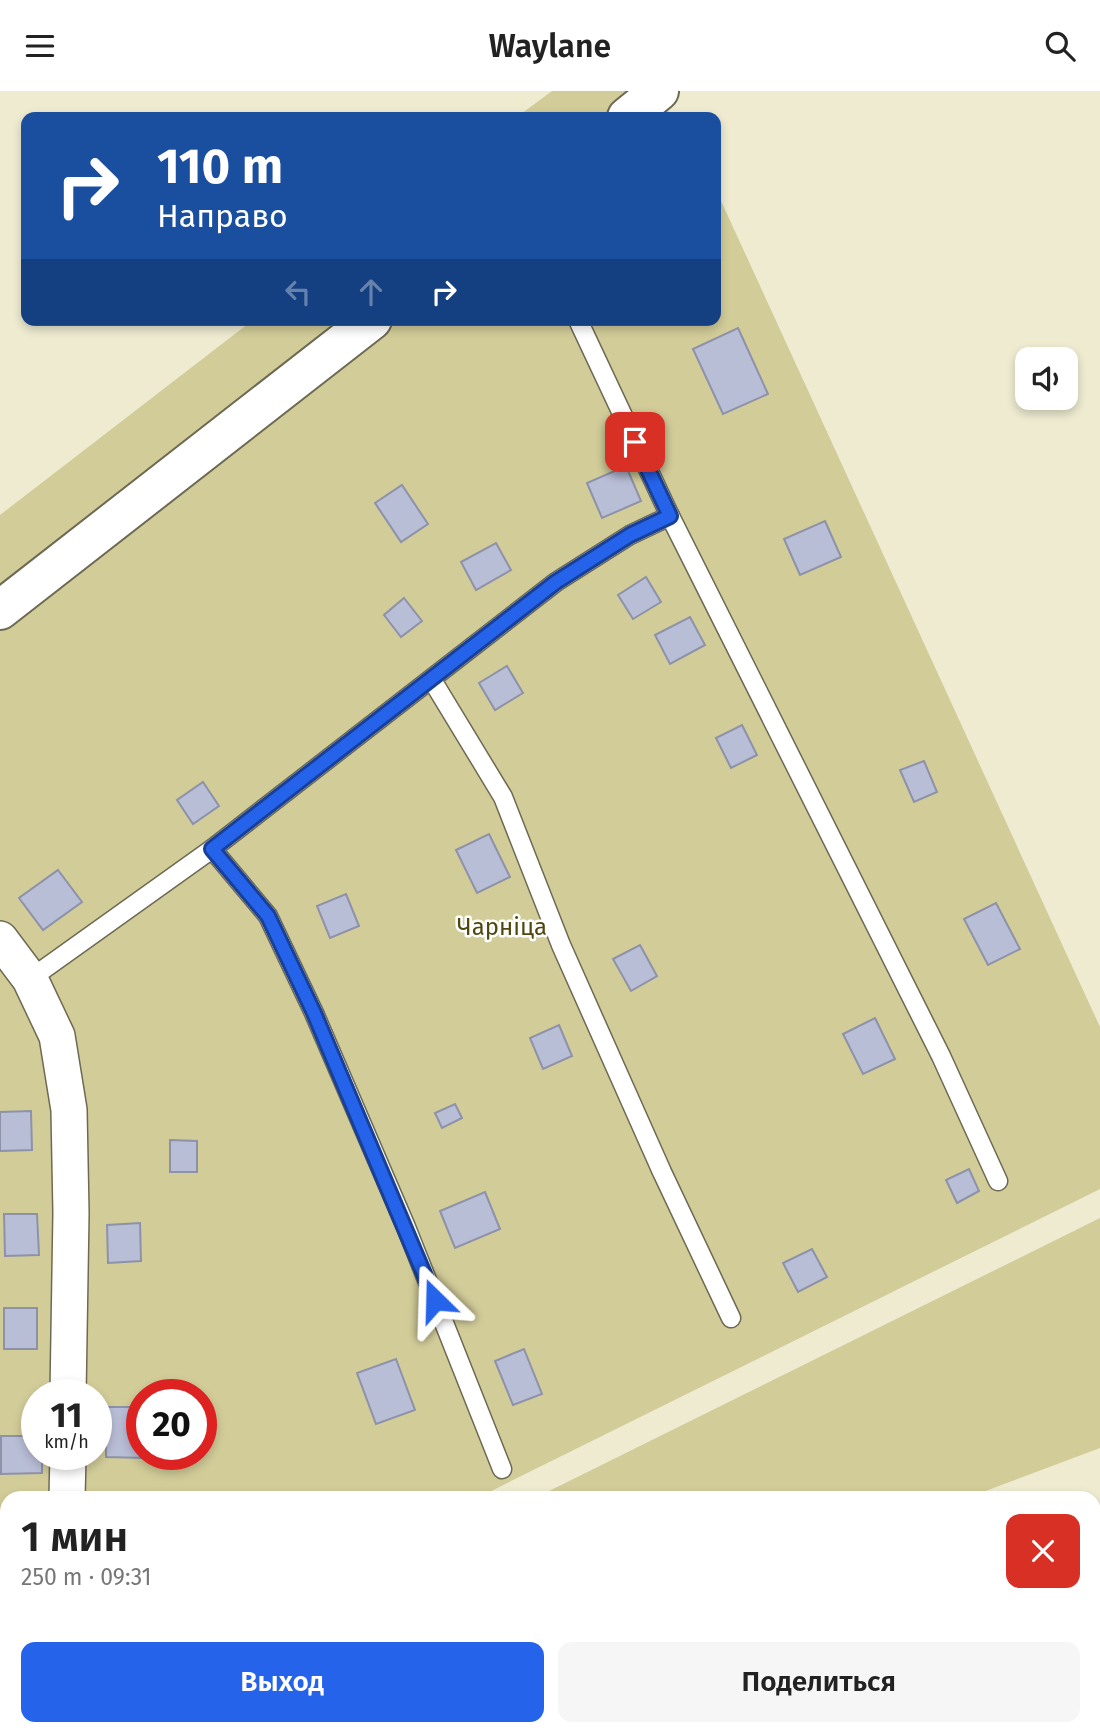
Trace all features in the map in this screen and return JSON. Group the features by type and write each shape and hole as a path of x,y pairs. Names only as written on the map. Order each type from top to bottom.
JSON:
{"main road":[{"path":"632,112 659,91"},
{"path":"0,610 364,326"}],"street":[{"path":"10,958 57,1036 69,1110 71,1213 68,1379"},
{"path":"67,1491 68,1470"}],"lane":[{"path":"581,326 670,516 941,1056 998,1181"},
{"path":"10,958 212,849 556,582 630,535 670,516"},
{"path":"432,680 503,797 561,945 662,1172 731,1318"},
{"path":"212,849 268,916 314,1013 406,1227 502,1469"}],"green space":[{"path":"552,91 656,91 669,112 524,112"},
{"name":"Чарніца","path":"721,201 1100,1027 1100,1189 491,1491 0,1491 0,515 245,326 721,326"},
{"path":"1100,1218 1100,1448 986,1491 549,1491"}],"building":[{"path":"738,328 768,394 723,414 693,349"},
{"path":"626,466 641,501 602,518 587,483"},
{"path":"402,485 428,524 401,542 375,503"},
{"path":"825,521 841,557 800,575 784,539"},
{"path":"496,543 511,570 476,590 461,562"},
{"path":"646,577 661,602 633,619 618,595"},
{"path":"404,598 422,621 401,637 384,615"},
{"path":"690,617 705,645 670,664 655,635"},
{"path":"507,666 523,693 495,710 479,683"},
{"path":"742,725 757,755 731,768 716,738"},
{"path":"924,761 937,792 914,802 900,770"},
{"path":"203,782 219,806 193,824 177,800"},
{"path":"489,834 510,877 477,893 456,850"},
{"path":"58,870 82,902 43,930 19,898"},
{"path":"346,894 359,926 330,938 317,906"},
{"path":"996,903 1020,949 988,965 964,919"},
{"path":"640,945 657,976 631,991 613,959"},
{"path":"875,1018 895,1059 863,1074 843,1034"},
{"path":"559,1025 572,1056 543,1069 530,1038"},
{"path":"455,1104 462,1118 442,1128 435,1113"},
{"path":"31,1111 32,1150 0,1151 0,1112"},
{"path":"170,1140 197,1141 197,1172 170,1172"},
{"path":"969,1169 979,1191 957,1203 946,1180"},
{"path":"485,1192 500,1229 455,1248 440,1211"},
{"path":"4,1214 37,1214 39,1255 5,1256"},
{"path":"140,1223 141,1261 108,1263 107,1225"},
{"path":"812,1249 827,1277 798,1292 783,1263"},
{"path":"4,1308 37,1308 37,1349 4,1349"},
{"path":"524,1349 542,1394 513,1405 495,1361"},
{"path":"396,1359 415,1410 376,1424 357,1373"},
{"path":"112,1407 126,1407 126,1458 112,1457"},
{"path":"1,1436 21,1436 21,1470 42,1470 42,1473 1,1474"}],"route":[{"path":"435,1300 314,1013 268,916 212,849 556,582 630,535 670,516 635,442"}]}
